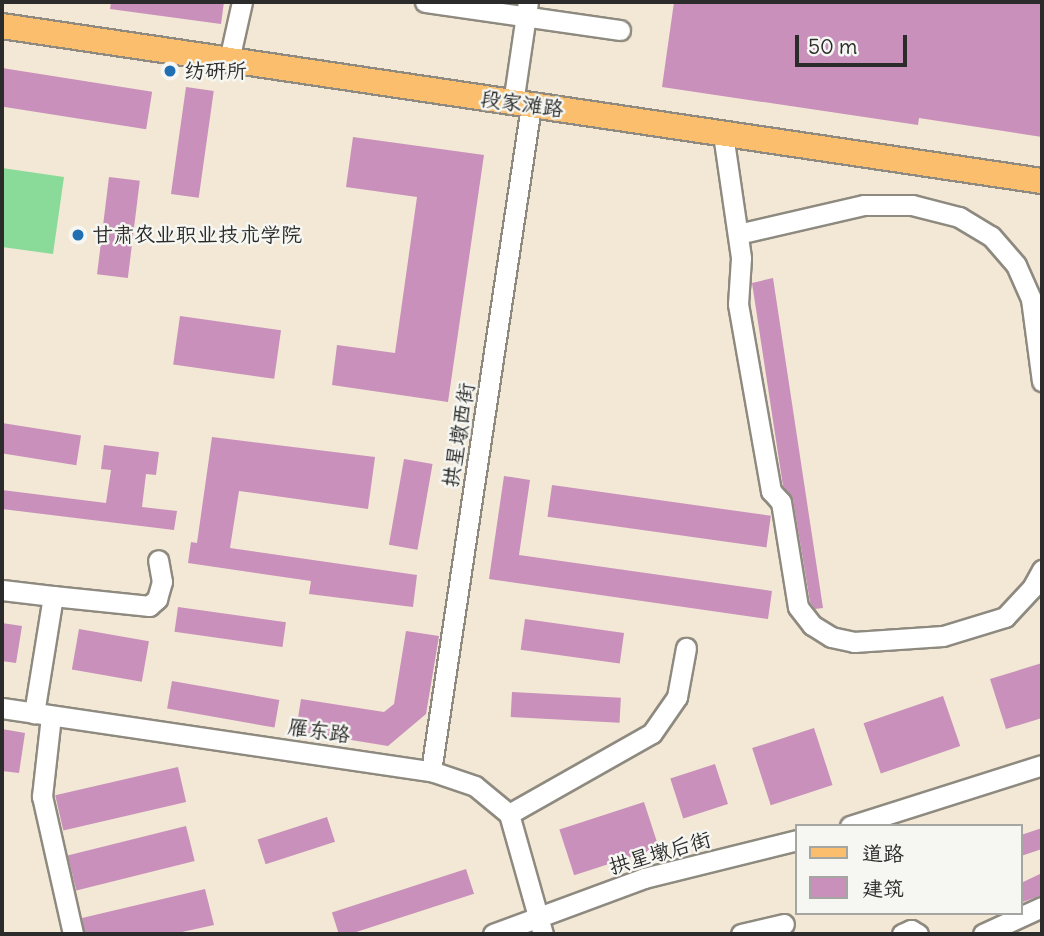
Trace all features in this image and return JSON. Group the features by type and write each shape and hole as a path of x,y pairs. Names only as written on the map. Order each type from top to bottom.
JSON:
{"main road":[{"name":"段家滩路","path":"2,26 1042,181"}],"street":[{"path":"229,60 242,2"},
{"path":"425,2 527,9 620,30"},
{"name":"拱星墩西街","path":"431,771 522,104 527,9"},
{"path":"723,134 738,234 738,304 771,491 781,502 798,607 812,625 831,637 853,642 943,636 1005,617 1032,588 1042,570"},
{"path":"738,234 864,205 912,205 959,217 991,236 1016,265 1031,299 1042,382"},
{"path":"2,590 149,606 157,599 162,582 158,560"},
{"path":"53,596 43,714 42,796 73,934"},
{"path":"541,927 509,814 652,733 677,697 685,648"},
{"name":"雁东路","path":"2,708 431,771 475,786 509,814"},
{"path":"856,824 1042,765"},
{"name":"拱星墩后街","path":"494,934 541,927 644,878 796,840"},
{"path":"983,934 1042,907"},
{"path":"741,934 784,924"},
{"path":"902,934 911,930 918,934"}],"green space":[{"path":"2,168 64,177 53,254 2,247"}],"building":[{"path":"111,2 224,2 221,24 110,9"},
{"path":"674,2 1042,2 1042,137 919,118 918,125 662,87"},
{"path":"2,68 152,92 146,129 2,106"},
{"path":"186,87 214,91 199,198 171,194"},
{"path":"353,137 484,155 448,402 332,385 337,345 395,353 417,197 346,187"},
{"path":"109,177 140,181 128,278 97,274"},
{"path":"773,278 823,608 815,609 810,602 793,500 783,486 752,283"},
{"path":"180,316 281,330 274,379 173,365"},
{"path":"2,423 81,436 76,465 2,453"},
{"path":"212,437 375,457 368,509 239,491 230,548 417,575 413,607 309,594 311,581 188,563 191,542 197,543"},
{"path":"104,445 159,452 156,475 146,474 142,507 177,511 174,530 2,509 2,490 106,503 111,470 101,469"},
{"path":"404,459 433,464 417,550 389,545"},
{"path":"504,476 530,480 519,555 772,591 768,619 489,579"},
{"path":"552,485 771,516 766,547 548,517"},
{"path":"178,607 286,622 282,647 175,632"},
{"path":"525,619 624,633 620,664 521,650"},
{"path":"2,623 22,626 16,663 2,661"},
{"path":"79,629 149,641 142,682 72,669"},
{"path":"406,631 439,636 426,714 388,746 296,731 301,699 384,712 394,704"},
{"path":"1042,663 1042,718 1006,729 990,679"},
{"path":"172,681 279,700 274,728 167,709"},
{"path":"512,692 621,698 620,723 511,717"},
{"path":"943,696 960,746 881,773 864,723"},
{"path":"814,728 833,785 771,805 752,748"},
{"path":"2,729 25,733 19,773 2,771"},
{"path":"715,764 728,804 683,818 670,779"},
{"path":"178,767 186,802 63,830 55,795"},
{"path":"644,802 659,848 574,875 559,830"},
{"path":"327,817 335,842 266,864 258,840"},
{"path":"186,826 195,861 76,890 68,856"},
{"path":"1042,828 1042,849 1023,855 1023,834"},
{"path":"466,869 474,894 350,934 339,934 332,913"},
{"path":"1042,873 1042,895 1023,902 1023,882"},
{"path":"205,889 214,925 173,934 85,934 82,918"}],"place":[{"name":"纺研所","path":"170,71"},
{"name":"甘肃农业职业技术学院","path":"78,235"}]}
